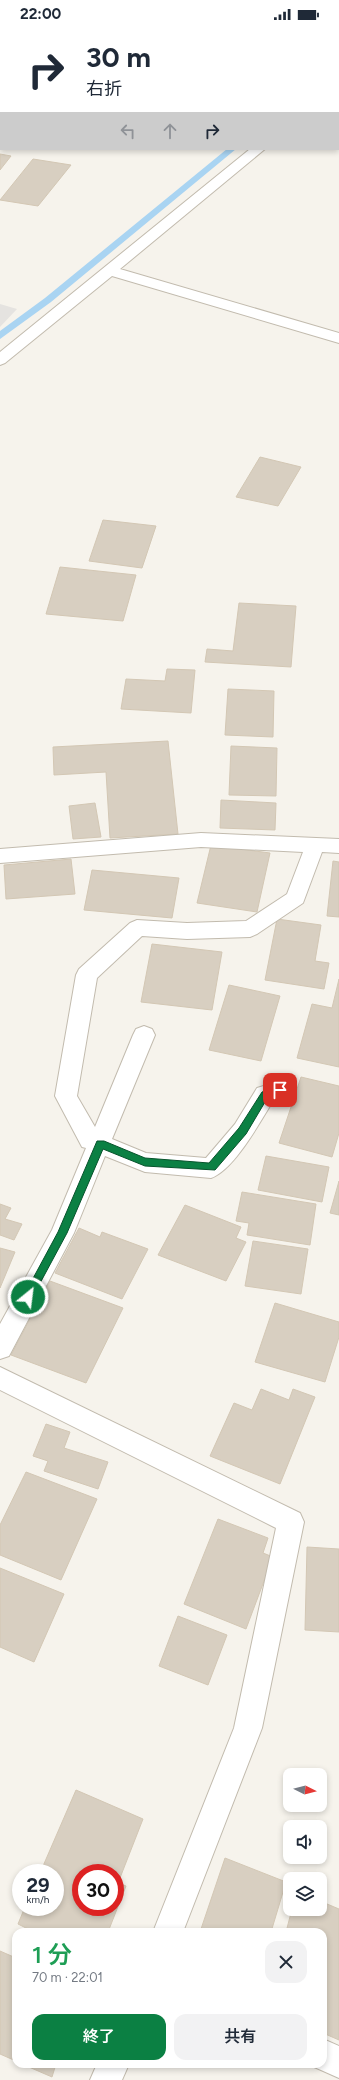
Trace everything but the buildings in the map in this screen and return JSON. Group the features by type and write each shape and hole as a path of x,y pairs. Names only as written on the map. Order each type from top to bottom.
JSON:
{"street":[{"path":"0,360 257,150"},
{"path":"110,271 339,338"},
{"path":"0,856 201,840 339,846"},
{"path":"280,1090 265,1094 243,1131 211,1168 145,1162 90,1140 66,1096 87,975 137,928 186,931 250,929 296,898 315,845"},
{"path":"0,1348 62,1233 101,1144 144,1035"},
{"path":"0,1378 290,1522 248,1728 170,1928"},
{"path":"327,2057 339,2062"},
{"path":"106,2080 111,2068"}],"shaded area":[{"path":"0,304 17,309 0,327"}],"waterway":[{"path":"0,336 48,300 231,150"}],"route":[{"path":"28,1297 62,1233 101,1144 145,1162 211,1168 243,1131 265,1094 280,1090"}]}
